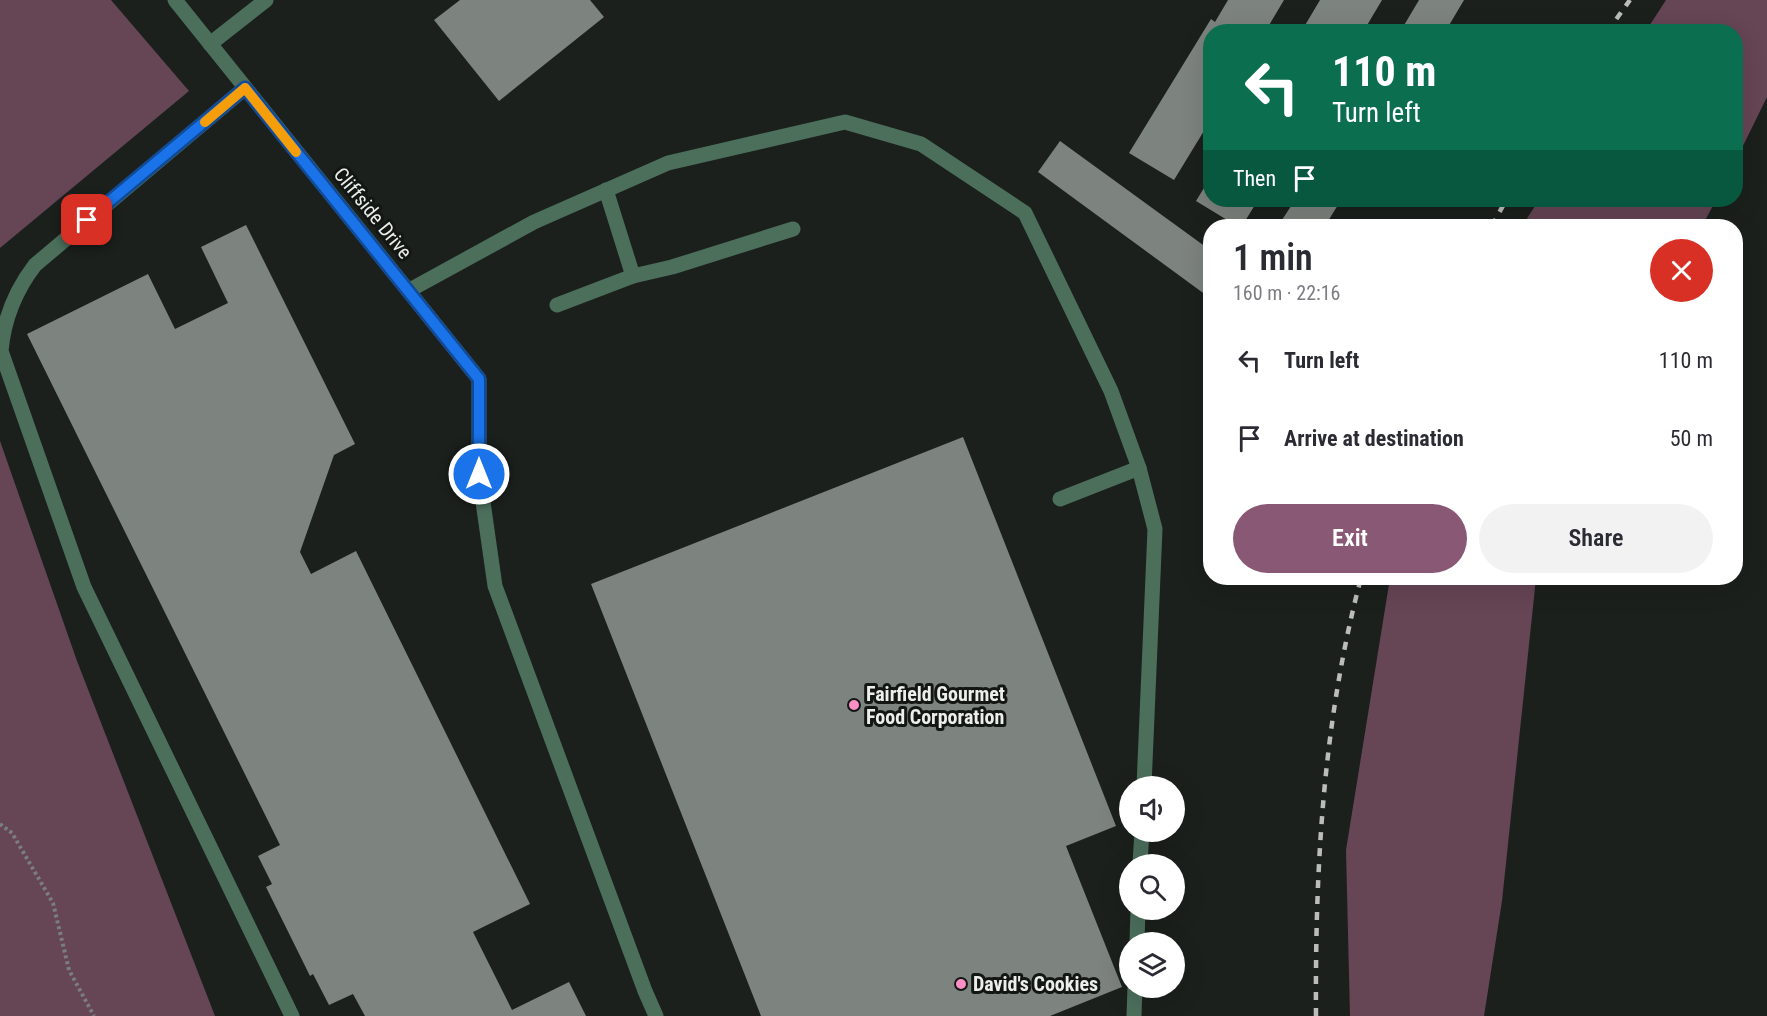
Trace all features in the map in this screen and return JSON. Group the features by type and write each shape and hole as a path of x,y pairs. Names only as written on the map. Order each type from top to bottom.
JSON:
{"street":[{"name":"Cliffside Drive","path":"175,0 479,379 479,474 495,586 636,969 656,1016"},
{"path":"210,44 266,0"},
{"path":"245,88 35,265 24,280 7,314 1,351 84,587 292,1016"},
{"path":"408,291 534,222 668,163 845,122 921,144 1025,213 1111,391 1139,468 1155,529 1144,776"},
{"path":"606,190 633,276"},
{"path":"557,305 633,276 672,267 793,229"},
{"path":"1060,499 1139,468"},
{"path":"1134,1016 1135,998"}],"path":[{"path":"0,824 12,833 53,903 69,970 94,1016"}],"shaded area":[{"path":"0,0 111,0 189,91 0,248"},
{"path":"1666,0 1767,0 1767,97 1743,146 1743,24 1651,24"},
{"path":"1534,207 1712,207 1706,219 1527,219"},
{"path":"0,441 77,661 215,1016 0,1016"},
{"path":"1389,585 1535,585 1502,901 1484,1016 1350,1016 1346,850"}],"building":[{"path":"460,0 590,0 604,17 499,101 434,20"},
{"path":"1228,0 1284,0 1270,24 1208,24 1211,19 1215,22"},
{"path":"1320,0 1382,0 1368,24 1306,24"},
{"path":"1419,0 1464,0 1450,24 1405,24"},
{"path":"1203,32 1203,132 1174,180 1129,153"},
{"path":"1060,141 1203,245 1203,293 1038,172"},
{"path":"1203,190 1203,205 1196,201"},
{"path":"1206,207 1254,207 1246,219 1226,219"},
{"path":"1290,207 1337,207 1329,219 1283,219"},
{"path":"246,225 355,444 334,455 300,552 311,574 356,551 530,904 473,932 512,1010 569,982 586,1016 365,1016 353,994 329,1005 313,974 310,976 266,887 272,884 258,856 280,845 27,334 148,274 175,329 228,303 201,247"},
{"name":"Fairfield Gourmet Food Corporation","path":"963,437 1116,826 1066,846 1119,979 1119,988 1050,1016 761,1016 591,584"}],"railway":[{"path":"1613,24 1630,0"},
{"path":"1496,219 1502,207"},
{"path":"1316,1016 1317,906 1324,795 1338,686 1359,585"}],"slow traffic":[{"path":"205,122 245,88 296,152"}],"place":[{"name":"Fairfield Gourmet Food Corporation","path":"854,705"},
{"name":"David's Cookies","path":"961,984"}],"route":[{"path":"87,220 245,88 479,379 479,474"}]}
